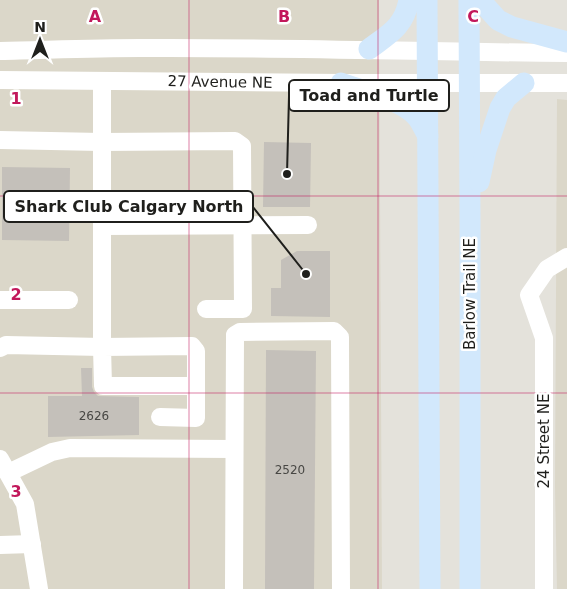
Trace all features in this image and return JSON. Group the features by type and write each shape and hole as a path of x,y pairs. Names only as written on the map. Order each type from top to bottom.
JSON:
{"main road":[{"path":"369,49 396,29 401,23 409,0"},
{"path":"427,0 430,589"},
{"name":"Barlow Trail NE","path":"469,0 470,589"},
{"path":"480,0 498,20 512,27 567,42"},
{"path":"341,83 404,106 417,116 428,136"},
{"path":"470,219 486,150 500,108 506,98 524,83"}],"street":[{"path":"0,51 139,48 369,49 567,53"},
{"name":"27 Avenue NE","path":"0,80 567,83"},
{"path":"102,81 103,386 196,386"},
{"path":"0,140 102,142 235,141 242,146 242,309 206,309"},
{"path":"102,226 308,225"},
{"name":"24 Street NE","path":"544,589 544,338 529,295 547,268 567,257"},
{"path":"0,300 69,300"},
{"path":"234,589 235,335 240,332 334,331 340,337 341,589"},
{"path":"0,348 6,345 192,346 196,351 196,418 160,417"},
{"path":"39,589 25,504 4,466 70,448 234,449"},
{"path":"0,545 32,544"}],"shaded area":[{"path":"0,0 379,0 382,589 0,589"},
{"path":"557,99 567,100 567,589 557,589 555,487"}],"building":[{"path":"264,142 311,143 310,207 263,207"},
{"path":"2,167 70,168 69,241 2,240"},
{"path":"297,251 330,251 330,317 271,316 271,288 281,288 281,260"},
{"path":"266,350 316,351 314,589 265,589"},
{"path":"81,368 92,368 92,387 98,396 139,397 139,435 48,437 48,396 82,396"}],"place":[{"name":"Toad and Turtle","path":"287,174"},
{"name":"Shark Club Calgary North","path":"306,274"}]}
